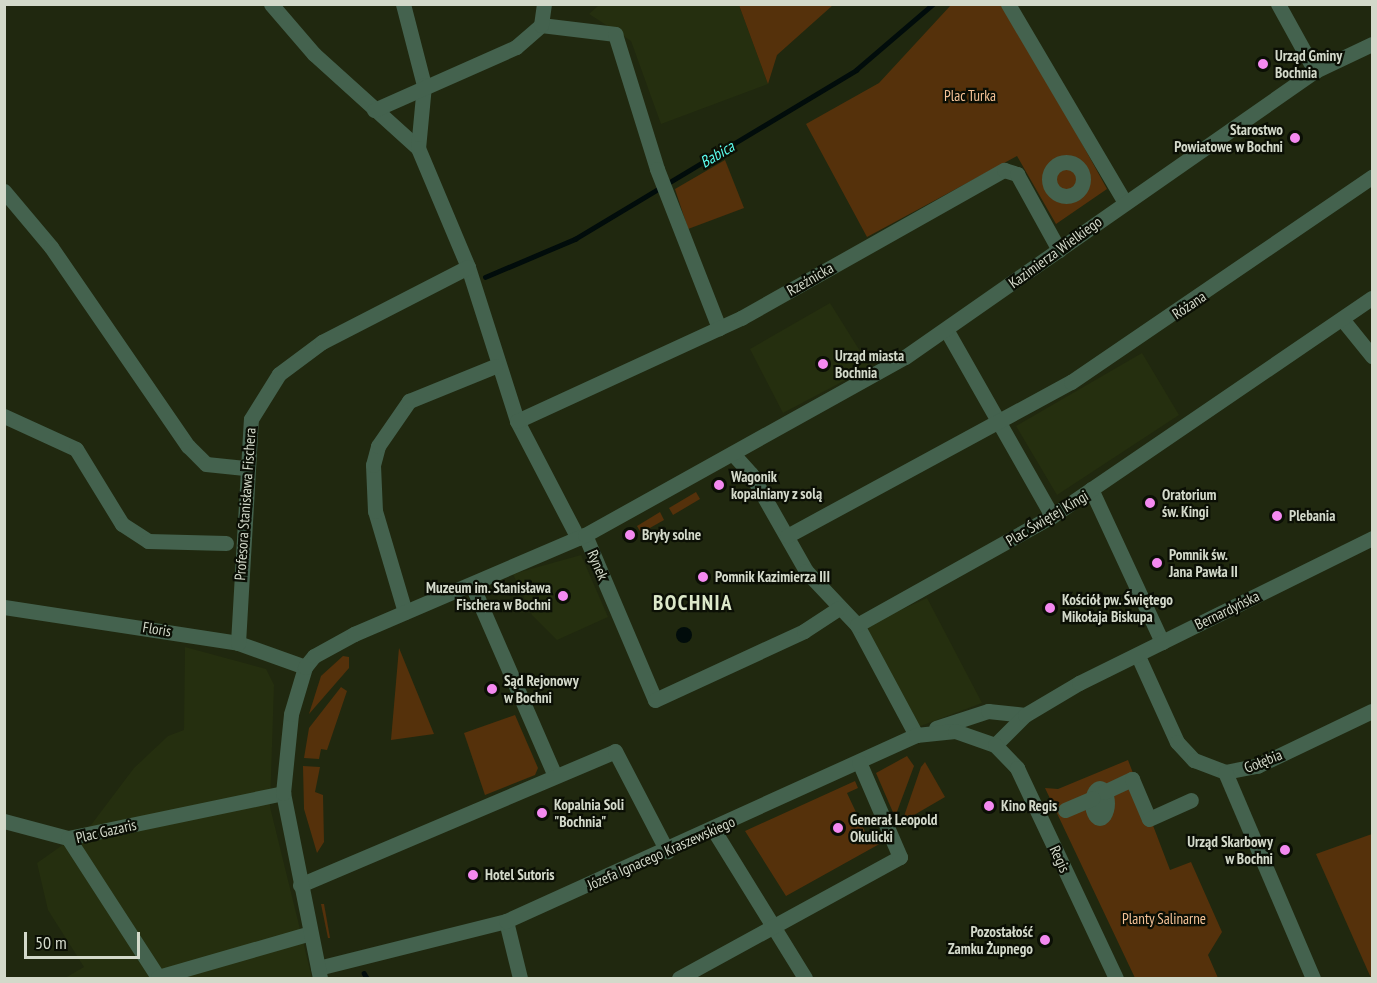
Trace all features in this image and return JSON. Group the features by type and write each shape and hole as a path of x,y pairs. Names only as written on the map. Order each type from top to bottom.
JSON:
{"street":[{"path":"271,4 374,110 418,148 468,267 495,366 517,421 581,537 329,646 305,666 286,744 283,794 319,973"},
{"path":"403,4 424,85 418,148"},
{"path":"374,110 424,85 516,47 541,25 544,4"},
{"path":"1008,4 1124,201"},
{"path":"1278,4 1315,71"},
{"path":"541,25 615,34 660,176 719,328"},
{"name":"Kazimierza Wielkiego","path":"733,454 947,331 1124,201 1315,71 1372,44"},
{"name":"Rzeźnicka","path":"517,421 719,328 1010,168 1059,250"},
{"name":"Różana","path":"788,536 999,424 1197,300 1372,177"},
{"path":"4,190 51,247 188,446 206,464 245,468"},
{"name":"Profesora Stanisława Fischera","path":"238,643 245,468 251,419 279,374 322,342 468,267"},
{"path":"1091,489 1372,298"},
{"path":"1342,319 1372,356"},
{"path":"947,331 1052,516"},
{"path":"405,612 375,511 373,465 378,446 409,401 495,366"},
{"path":"4,416 76,449 123,525 148,541 226,543"},
{"path":"733,454 788,536 806,571 857,625 920,734 988,711 1025,715"},
{"name":"Rynek","path":"733,454 581,537 655,700 804,631 839,608"},
{"name":"Plac Świętej Kingi","path":"857,625 1052,516 1091,489 1162,642"},
{"name":"Bernardyńska","path":"995,745 1025,715 1162,642 1372,538"},
{"path":"472,585 555,776"},
{"name":"Floris","path":"4,607 238,643 305,666"},
{"name":"Gołębia","path":"1138,656 1177,742 1194,760 1225,772 1257,766 1372,711"},
{"name":"Józefa Ignacego Kraszewskiego","path":"319,973 506,921 667,851 920,734 955,731 995,745"},
{"name":"Regis","path":"995,745 1017,768 1116,978"},
{"path":"300,885 345,863 615,751 667,851"},
{"path":"679,978 775,930 900,857 859,762"},
{"path":"1225,772 1313,978"},
{"path":"1065,810 1132,778 1149,819 1191,800"},
{"name":"Plac Gazaris","path":"283,794 68,838 158,977 310,933"},
{"path":"4,821 68,838"},
{"path":"713,829 805,978"},
{"path":"506,921 520,978"}],"shaded area":[{"path":"599,5 739,5 768,84 661,124 631,41 589,14"},
{"path":"830,303 870,367 783,413 750,349"},
{"path":"1142,353 1179,415 1057,495 1016,426"},
{"path":"581,555 608,617 557,640 532,615 513,574"},
{"path":"927,598 982,703 918,727 863,627"},
{"path":"681,627 687,627 692,635 690,641 681,643 676,638 676,632"},
{"path":"185,647 266,669 274,685 270,807 312,978 65,978 84,967 48,910 37,863 91,825 134,768 168,736 184,730"}],"green space":[{"path":"739,4 833,5 777,55 768,84"},
{"name":"Plac Turka","path":"951,5 1006,5 1107,189 1056,224 1017,156 867,237 806,124 879,83"},
{"path":"725,160 744,208 688,229 675,189"},
{"path":"696,492 700,499 673,515 669,508"},
{"path":"660,512 664,520 641,533 637,526"},
{"path":"399,648 434,734 391,740"},
{"path":"343,656 349,657 349,668 309,714 321,676"},
{"path":"341,687 347,691 327,750 321,749 319,759 304,758 309,728"},
{"path":"515,715 538,768 535,775 485,795 464,733"},
{"path":"907,756 914,766 895,817 876,773"},
{"name":"Planty Salinarne","path":"1128,760 1170,870 1191,862 1222,932 1208,955 1218,978 1135,978 1045,788 1058,789"},
{"path":"925,762 945,797 902,822 921,767"},
{"path":"303,766 320,767 315,792 323,795 324,842 317,853 304,809"},
{"path":"855,781 858,788 847,793 869,840 880,835 883,842 786,896 745,831"},
{"path":"1372,834 1372,978 1371,978 1316,854"},
{"path":"321,904 324,904 330,938 328,938"}],"waterway":[{"name":"Babica","path":"485,277 575,239 856,70 933,4"},
{"name":"Babica","path":"364,973 367,978"}],"place":[{"name":"Urząd Gminy Bochnia","path":"1263,64"},
{"name":"Starostwo Powiatowe w Bochni","path":"1295,138"},
{"name":"Urząd miasta Bochnia","path":"823,364"},
{"name":"Wagonik kopalniany z solą","path":"719,485"},
{"name":"Oratorium św. Kingi","path":"1150,503"},
{"name":"Plebania","path":"1277,516"},
{"name":"Bryły solne","path":"630,535"},
{"name":"Pomnik św. Jana Pawła II","path":"1157,563"},
{"name":"Pomnik Kazimierza III","path":"703,577"},
{"name":"Muzeum im. Stanisława Fischera w Bochni","path":"563,596"},
{"name":"Kościół pw. Świętego Mikołaja Biskupa","path":"1050,608"},
{"name":"Sąd Rejonowy w Bochni","path":"492,689"},
{"name":"Kino Regis","path":"989,806"},
{"name":"Kopalnia Soli \"Bochnia\"","path":"542,813"},
{"name":"Generał Leopold Okulicki","path":"838,828"},
{"name":"Urząd Skarbowy w Bochni","path":"1285,850"},
{"name":"Hotel Sutoris","path":"473,875"},
{"name":"Pozostałość Zamku Żupnego","path":"1045,940"}],"district":[{"name":"BOCHNIA","path":"693,603"}]}
